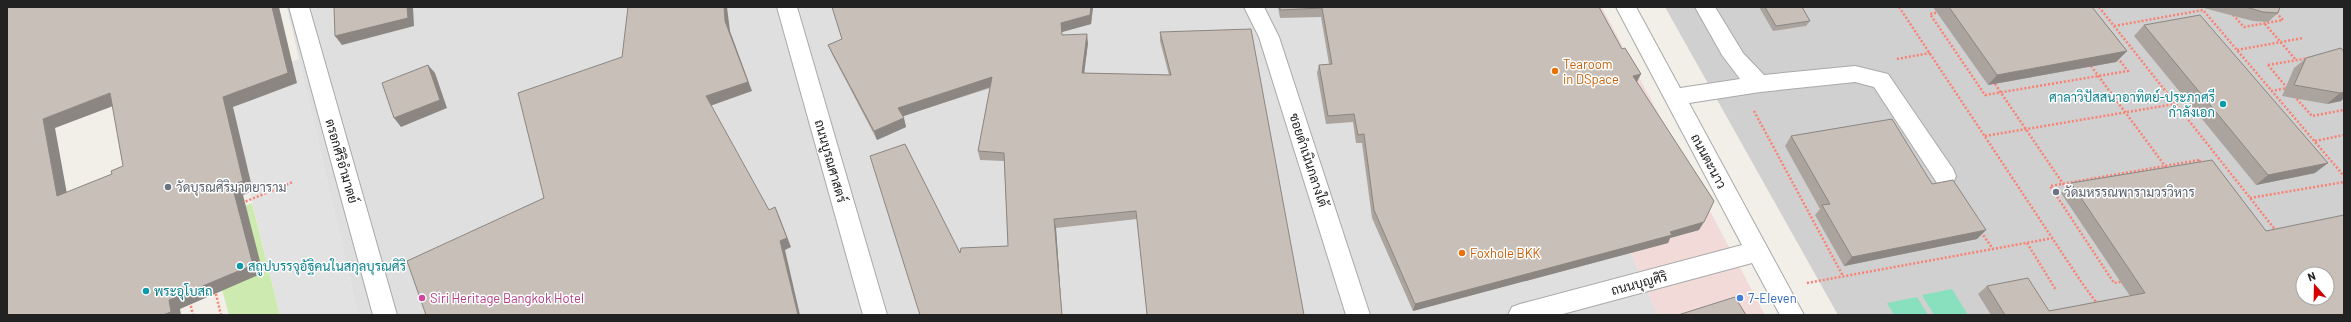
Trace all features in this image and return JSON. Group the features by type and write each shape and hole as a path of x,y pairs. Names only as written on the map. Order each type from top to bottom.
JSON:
{"street":[{"name":"ตรอกศิริอำมาตย์","path":"299,7 385,315"},
{"name":"ถนนบูรณศาสตร์","path":"787,7 875,315"},
{"name":"ซอยดำเนินกลางใต้","path":"1254,7 1269,37 1358,315"},
{"name":"ถนนตะนาว","path":"1626,7 1792,315"},
{"path":"1705,7 1740,65 1750,77 1760,84"},
{"path":"1675,97 1760,84 1855,74 1881,80 1945,176"},
{"name":"ถนนบุญศิริ","path":"1520,315 1758,251"}],"path":[{"path":"1899,7 2096,302 2104,301"},
{"path":"2099,7 2278,234"},
{"path":"2231,12 2244,27 2283,20 2271,7"},
{"path":"2114,26 2202,10 2344,176"},
{"path":"1946,11 1930,14 1985,95 2128,70 2115,53"},
{"path":"2264,24 2296,60"},
{"path":"2237,50 2303,38"},
{"path":"1892,59 1930,53"},
{"path":"2316,56 2268,65 2312,116 2342,110 2344,114"},
{"path":"2091,66 2172,174"},
{"path":"1995,84 2069,192"},
{"path":"2271,91 2288,88"},
{"path":"1985,136 2175,104"},
{"path":"1754,110 1843,276"},
{"path":"2314,141 2344,135"},
{"path":"2199,160 2271,255 2114,283 2050,186 2165,166 2199,160"},
{"path":"235,206 293,182"},
{"path":"2250,198 2344,182"},
{"path":"1980,229 1993,249"},
{"path":"1803,284 2053,238"},
{"path":"2027,243 2056,290"},
{"path":"2233,258 2240,267"},
{"path":"2148,273 2154,282"},
{"path":"214,286 221,315"},
{"path":"190,300 193,315"}],"shaded area":[{"path":"287,7 1525,7 1658,315 358,315"},
{"path":"1525,7 1602,7 1765,315 1658,315"},
{"name":"วัดมหรรณพารามวรวิหาร","path":"1665,7 2344,7 2344,315 1838,315"},
{"path":"299,59 358,315 280,315 224,87"}],"green space":[{"path":"252,203 280,315 229,315 204,223"},
{"path":"1952,289 1968,315 1934,315 1922,295"},
{"path":"1917,297 1928,315 1894,315 1887,303"}],"building":[{"name":"วัดบุรณศิริมาตยาราม","path":"7,7 272,7 288,73 223,97 243,181 232,185 253,265 169,300 171,312 163,315 7,315","holes":["110,93 123,166 111,171 112,174 57,196 43,119"]},
{"path":"334,7 407,7 408,18 335,36"},
{"path":"628,7 724,7 725,21 748,82 706,96 769,210 775,207 787,238 780,241 798,315 426,315 407,261 544,198 518,93 622,57"},
{"path":"832,7 1091,7 1090,15 1061,23 1062,35 1087,34 1082,73 1171,75 1160,32 1251,29 1304,315 1145,315 1147,314 1136,211 1054,219 1062,315 920,315 870,156 905,144 960,253 961,248 1008,246 1004,153 978,151 992,77 898,108 904,118 874,131 828,45 842,39"},
{"path":"1280,7 1599,7 1622,49 1625,48 1641,74 1633,76 1714,201 1704,222 1670,232 1672,235 1415,304 1374,210 1364,134 1358,135 1354,114 1328,116 1319,65 1332,64 1322,8 1280,10"},
{"path":"1765,7 1802,7 1810,21 1776,26"},
{"path":"1949,7 2092,7 2127,51 1997,75"},
{"path":"2246,7 2280,7 2278,13 2263,12"},
{"name":"ศาลาวิปัสสนาอาทิตย์-ประภาศรี กำลังเอก","path":"2200,15 2328,163 2268,175 2144,25"},
{"path":"2341,48 2344,52 2344,92 2340,93 2294,85 2306,58"},
{"path":"428,65 440,100 394,118 382,83"},
{"path":"1892,119 1932,184 1953,180 1986,230 1852,257 1822,205 1830,204 1791,136"},
{"path":"2212,160 2266,231 2344,215 2344,315 2005,315 1987,286 2028,278 2049,311 2145,293 2071,183"},
{"path":"1735,297 1746,315 1678,315"}],"place":[{"name":"Tearoom in DSpace","path":"1555,71"},
{"name":"ศาลาวิปัสสนาอาทิตย์-ประภาศรี กำลังเอก","path":"2223,104"},
{"name":"วัดบุรณศิริมาตยาราม","path":"168,187"},
{"name":"วัดมหรรณพารามวรวิหาร","path":"2056,192"},
{"name":"Foxhole BKK","path":"1462,253"},
{"name":"สถูปบรรจุอัฐิคนในสกุลบุรณศิริ","path":"240,266"},
{"name":"พระอุโบสถ","path":"146,291"},
{"name":"Siri Heritage Bangkok Hotel","path":"422,298"},
{"name":"7-Eleven","path":"1740,298"}]}
